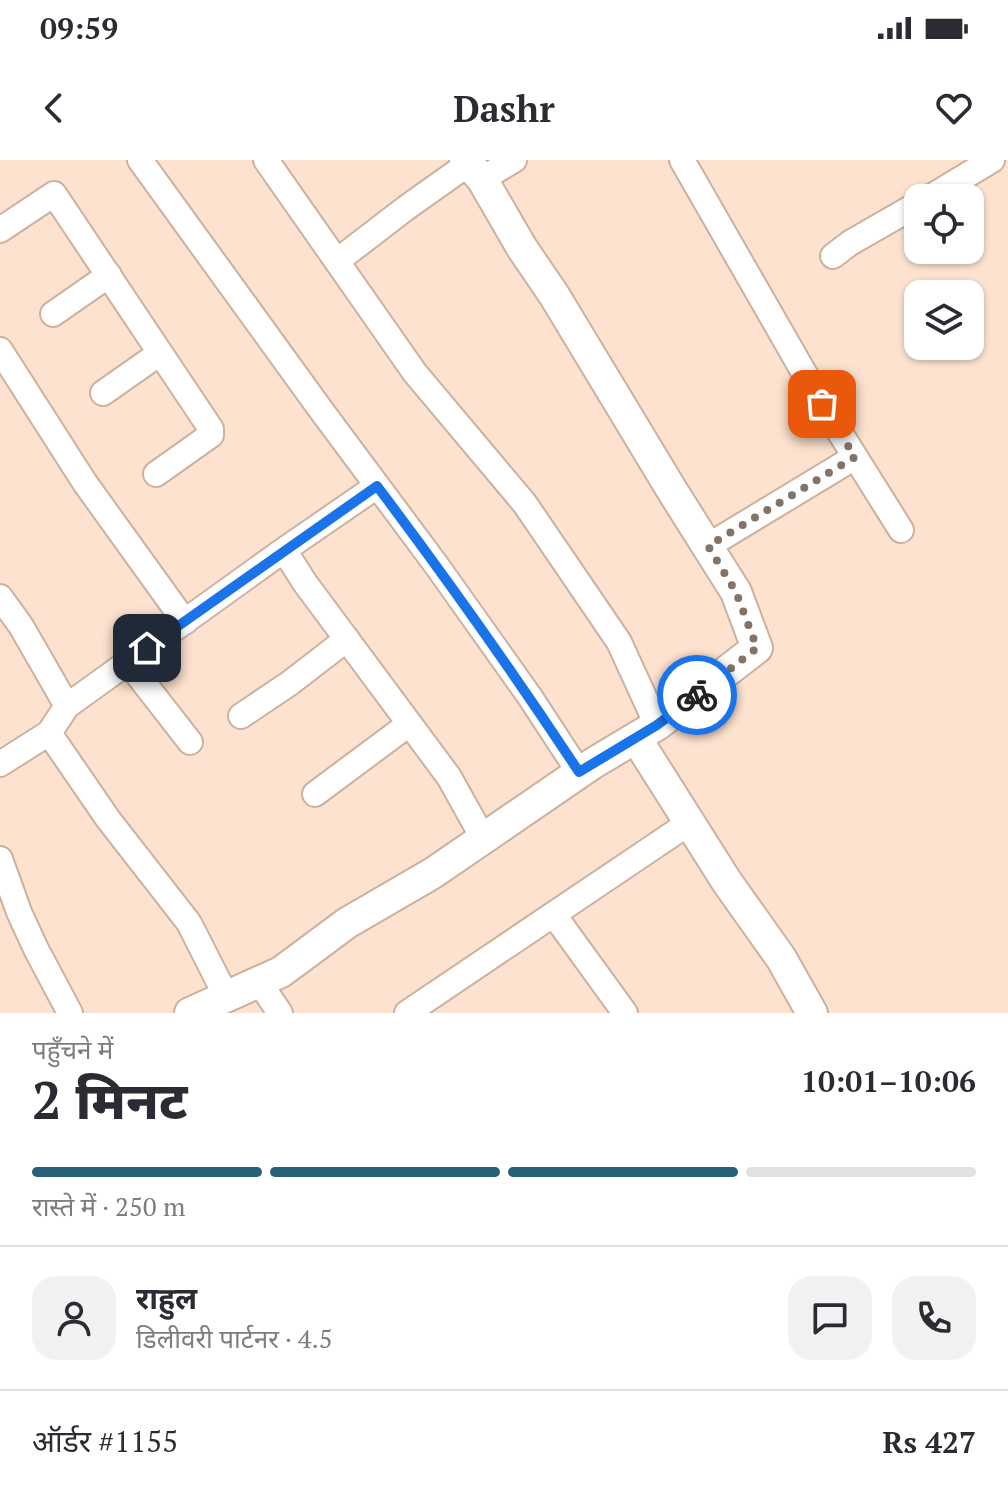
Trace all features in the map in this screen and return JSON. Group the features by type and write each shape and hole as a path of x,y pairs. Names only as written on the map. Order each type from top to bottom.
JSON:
{"street":[{"path":"140,160 437,566 579,772"},
{"path":"266,160 415,373 533,516 619,642 646,732 689,823 781,958 811,1013"},
{"path":"337,261 406,208 472,168 514,160"},
{"path":"682,160 799,366 901,530"},
{"path":"951,184 988,161"},
{"path":"190,1013 281,972 347,923 433,873 579,772 646,732 757,648 736,592 577,331 472,168"},
{"path":"0,230 54,194 211,429 212,433 156,474"},
{"path":"833,256 904,212"},
{"path":"53,314 109,275"},
{"path":"0,350 85,483 185,622"},
{"path":"103,393 160,353"},
{"path":"708,546 855,457"},
{"path":"0,764 49,733 67,706 127,661 377,486"},
{"path":"284,550 305,583 449,777 483,838"},
{"path":"0,597 21,626 67,706"},
{"path":"241,716 347,639"},
{"path":"127,661 190,742"},
{"path":"315,794 409,724"},
{"path":"49,733 108,819 189,923 226,996"},
{"path":"407,1013 439,1005 554,915 689,823"},
{"path":"0,859 19,912 70,1013"},
{"path":"554,915 625,1013"},
{"path":"259,982 280,1013"}],"way so far":[{"path":"697,695 757,648 736,592 708,546 855,457 822,404"}],"route":[{"path":"147,648 377,486 530,697 579,772 657,725 697,695"}]}
